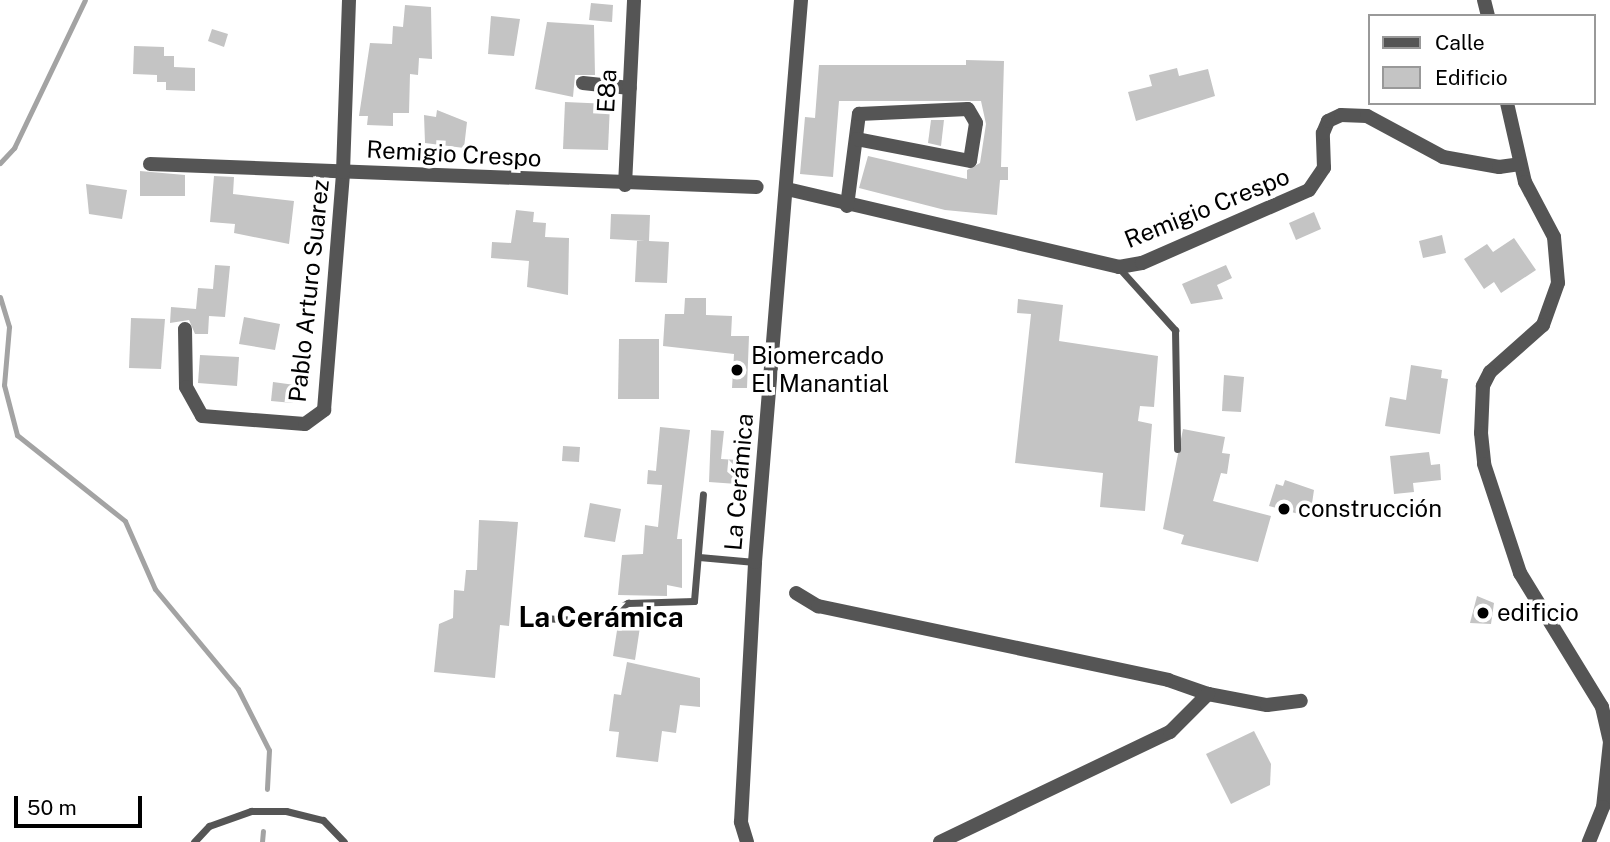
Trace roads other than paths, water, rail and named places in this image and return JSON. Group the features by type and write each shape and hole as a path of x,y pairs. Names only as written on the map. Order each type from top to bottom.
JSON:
{"street":[{"name":"Pablo Arturo Suarez","path":"185,329 186,387 202,416 316,421 324,410 343,172 349,0"},
{"name":"E8a","path":"625,185 634,0"},
{"name":"La Cerámica","path":"747,842 741,822 755,562 801,0"},
{"path":"583,83 630,88"},
{"path":"1507,105 1520,164 1531,198 1554,237 1558,283 1543,325 1490,372 1483,386 1481,433 1484,464 1520,573 1602,707 1610,742 1603,807 1589,842"},
{"path":"847,206 859,114 870,110 968,109 976,123 970,161 943,160 857,139"},
{"name":"Remigio Crespo","path":"787,189 847,206 1119,267 1142,263 1309,190 1324,168 1322,133 1328,121 1341,115 1367,116 1443,158 1499,167 1520,164"},
{"name":"Remigio Crespo","path":"150,164 625,185 757,187"},
{"path":"796,593 818,606 1168,680 1208,694 1267,705 1301,701"},
{"path":"940,842 1170,732 1208,694"}],"lane":[{"path":"1119,267 1175,330 1177,449"},
{"path":"542,618 595,621 628,603 694,601 703,494"},
{"path":"699,557 755,562"},
{"path":"194,842 209,826 251,811 286,811 323,820 344,842"}],"waterway":[{"path":"0,163 14,148 85,0"},
{"path":"0,297 9,327 4,385 17,435 125,521 155,589 238,689 269,750 267,789"},
{"path":"262,842 263,831"}],"place":[{"name":"Biomercado El Manantial","path":"737,370"},
{"name":"construcción","path":"1284,509"},
{"name":"edificio","path":"1483,613"}],"district":[{"name":"La Cerámica","path":"601,617"}]}
